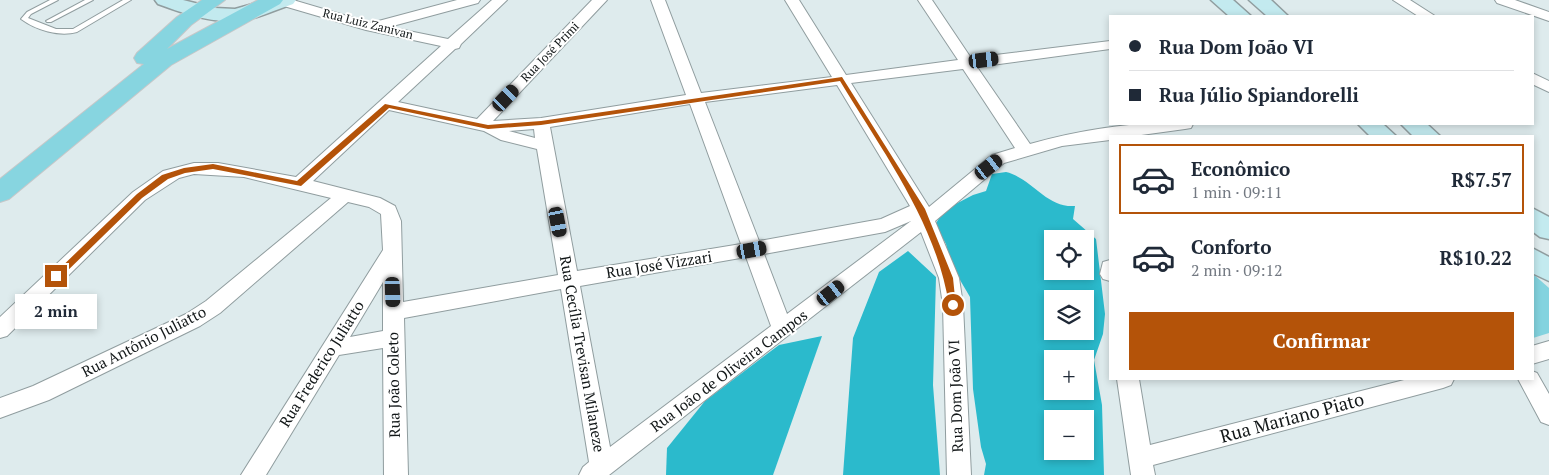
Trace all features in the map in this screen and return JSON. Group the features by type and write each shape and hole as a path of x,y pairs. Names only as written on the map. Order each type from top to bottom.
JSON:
{"main road":[{"path":"0,193 158,64 246,14 281,0"},
{"path":"1221,0 1240,15"},
{"path":"1259,0 1277,15"},
{"path":"170,1 206,5 225,14 246,14"},
{"path":"0,175 138,64 206,5"},
{"path":"1370,125 1383,135"},
{"path":"1413,125 1427,135"},
{"path":"1534,219 1549,230"},
{"path":"1534,260 1549,271"}],"street":[{"name":"Rua Luiz Zanivan","path":"281,0 371,27 454,45"},
{"path":"371,27 473,0"},
{"path":"299,184 454,45 500,0"},
{"name":"Rua José Primi","path":"484,126 600,0"},
{"path":"658,0 694,99 783,329"},
{"name":"Rua Dom João VI","path":"792,0 923,214 949,278 953,305 959,475"},
{"path":"925,0 1025,150"},
{"path":"1400,0 1426,15"},
{"path":"1502,0 1549,17"},
{"path":"484,126 541,123 694,99 1109,45"},
{"path":"388,105 484,126 507,136 543,145"},
{"name":"Rua Cecília Trevisan Milaneze","path":"541,123 543,145 569,280 596,471"},
{"name":"Rua João de Oliveira Campos","path":"596,471 783,329 923,214 998,159 1061,141 1177,125"},
{"name":"Rua João Coleto","path":"0,330 139,196 165,177 184,170 213,167 299,184 374,202 389,210 392,221 391,253 394,312 396,475"},
{"name":"Rua Antônio Juliatto","path":"0,408 50,389 193,320 213,307 344,196"},
{"name":"Rua José Vizzari","path":"394,312 569,280 752,250 885,225 923,214"},
{"name":"Rua Frederico Juliatto","path":"253,475 391,253"},
{"path":"332,348 394,338"},
{"path":"1534,354 1549,350"},
{"path":"1128,380 1142,466"},
{"name":"Rua Mariano Piato","path":"1142,466 1440,380"},
{"path":"1530,380 1549,415"}],"lane":[{"path":"55,0 29,13 24,19 60,33 67,33 75,31 128,0"},
{"path":"49,21 90,0"}],"shaded area":[{"path":"1006,172 1024,180 1047,198 1065,205 1075,206 1073,219 1086,230 1044,230 1044,280 1094,280 1094,237 1096,239 1105,314 1103,334 1094,360 1102,405 1104,475 984,475 986,464 981,447 973,389 970,297 950,263 946,244 935,225 944,210 973,195 986,191 992,174"},
{"path":"908,251 936,277 933,385 940,475 843,475 853,338 879,272"},
{"path":"1534,275 1549,288 1549,333 1534,338"},
{"path":"822,336 773,475 666,475 667,448 705,401 779,345"}],"route":[{"path":"56,276 139,196 165,177 184,170 213,167 226,168 299,184 388,105 488,127 541,123 694,99 842,79 921,209 949,278 953,305"}]}
